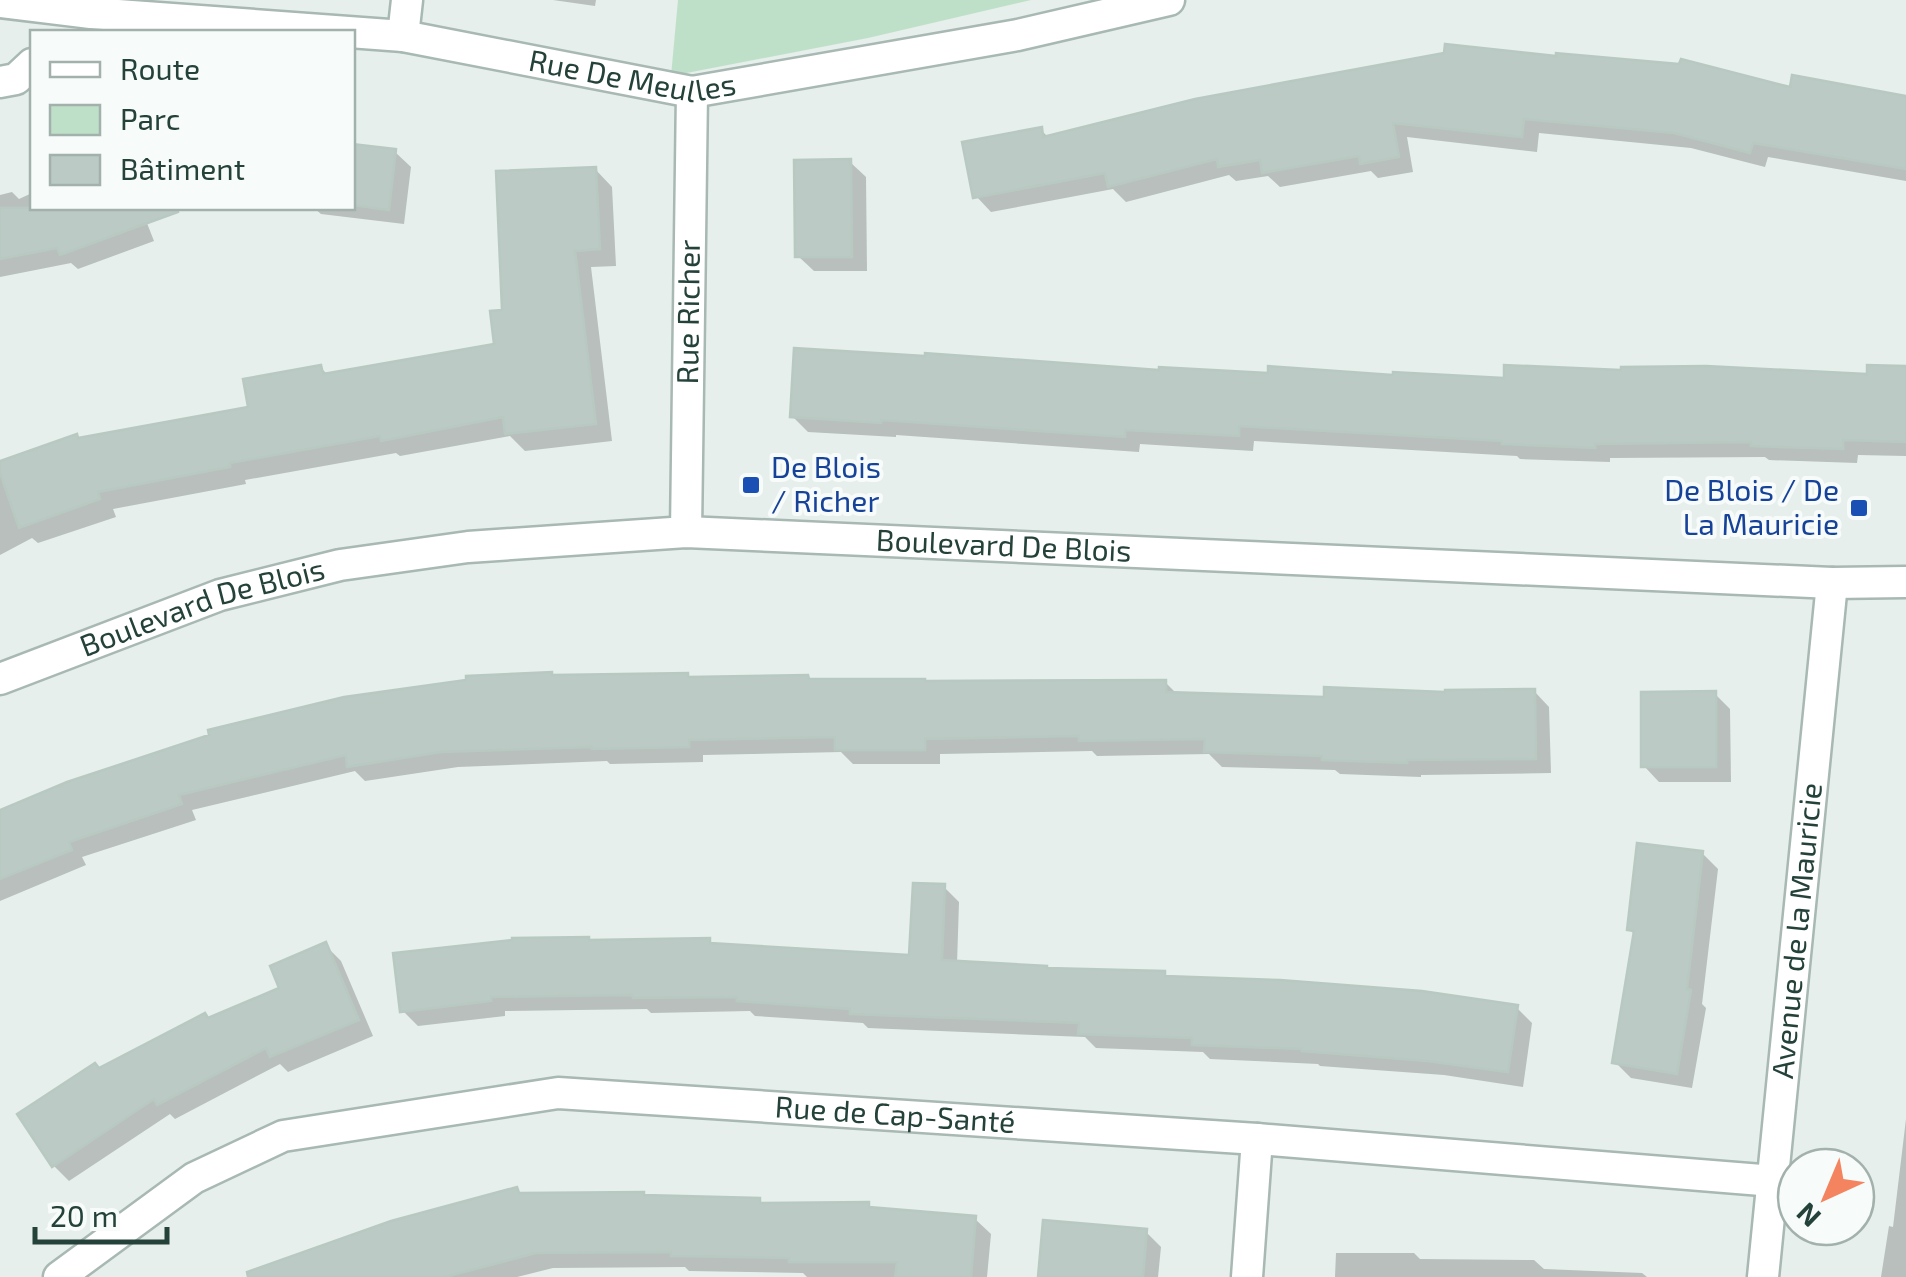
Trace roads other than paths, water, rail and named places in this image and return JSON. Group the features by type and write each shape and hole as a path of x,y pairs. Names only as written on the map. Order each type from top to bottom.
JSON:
{"street":[{"path":"403,36 407,0"},
{"name":"Rue De Meulles","path":"355,34 403,36 692,92 1005,38 1169,0"},
{"name":"Rue De Meulles","path":"0,2 80,23 254,30"},
{"path":"0,82 16,78 30,66"},
{"name":"Rue Richer","path":"686,532 692,92"},
{"name":"Boulevard De Blois","path":"0,679 220,594 340,565 468,547 686,532 1832,583 1906,582"},
{"name":"Avenue de la Mauricie","path":"1763,1277 1832,583"},
{"name":"Rue de Cap-Santé","path":"59,1277 194,1178 283,1136 558,1093 1257,1139 1774,1180"},
{"path":"1247,1277 1257,1139"}],"place":[{"name":"De Blois / Richer","path":"751,485"},
{"name":"De Blois / De La Mauricie","path":"1859,508"}]}
